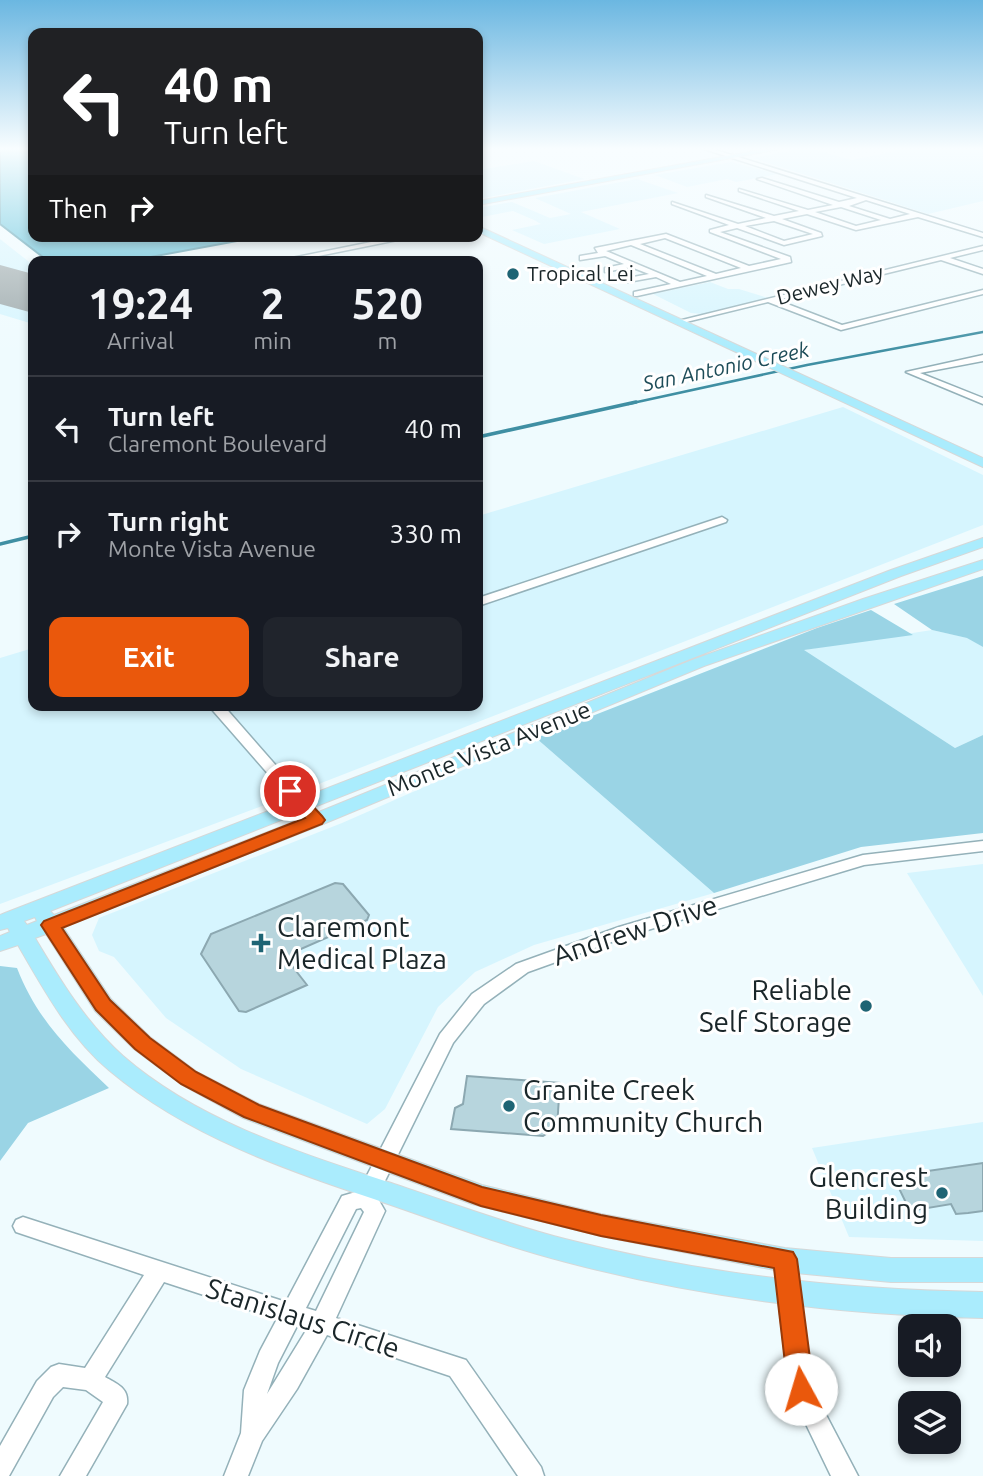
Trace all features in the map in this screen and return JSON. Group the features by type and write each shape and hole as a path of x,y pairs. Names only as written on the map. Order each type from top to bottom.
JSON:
{"main road":[{"path":"483,225 678,322 983,452"},
{"path":"483,231 640,293 877,414 983,463"},
{"path":"877,414 887,414 921,428 937,431"},
{"name":"Monte Vista Avenue","path":"45,917 302,805 896,573 983,542"},
{"name":"Monte Vista Avenue","path":"9,930 316,820 698,663 983,564"},
{"path":"45,917 103,1005 142,1043 189,1078 251,1111 481,1196 601,1225 785,1259 891,1270 983,1270"},
{"path":"9,930 82,1027 115,1062 162,1099 229,1136 369,1193 591,1257 791,1295 905,1305 983,1305"}],"street":[{"path":"712,217 784,243 820,235 770,217"},
{"path":"640,293 789,260 712,231 778,217"},
{"path":"824,217 856,228 906,217"},
{"path":"882,217 890,221"},
{"path":"926,217 983,235"},
{"path":"732,234 750,230"},
{"path":"583,258 666,236 749,268"},
{"path":"308,256 382,242"},
{"path":"632,243 714,276"},
{"name":"Dewey Way","path":"678,322 983,248"},
{"path":"603,252 679,285"},
{"path":"942,258 983,272"},
{"path":"608,270 633,264"},
{"path":"631,280 657,275"},
{"path":"769,300 841,328 983,292"},
{"path":"983,358 911,372 983,401"},
{"path":"483,600 722,520"},
{"path":"220,711 316,820"},
{"name":"Andrew Drive","path":"369,1193 446,1039 478,999 522,968 625,931 863,860 983,846"},
{"path":"236,1476 253,1433 280,1399 322,1325 375,1211 369,1193 349,1202 291,1315 256,1390 253,1433"},
{"name":"Stanislaus Circle","path":"23,1226 458,1368 532,1476"},
{"path":"785,1259 801,1389 840,1469 846,1476"},
{"path":"90,1380 159,1271"},
{"path":"0,1469 45,1388 59,1375 90,1380 116,1397 115,1404 72,1476"}],"shaded area":[{"path":"0,217 28,217 28,242 232,242 156,256 42,256 0,224"},
{"path":"527,217 592,217 620,229 544,244 512,230 541,224"},
{"path":"0,239 28,261 28,322 0,314"},
{"path":"710,282 768,298 702,314 691,313 653,294"},
{"path":"843,407 983,475 983,525 270,803 0,904 0,658 28,650 28,711 483,711 483,515"},
{"path":"983,576 983,647 967,638 932,630 894,604"},
{"path":"871,610 913,635 804,650 955,748 983,735 983,833 861,847 714,893 536,738 817,628"},
{"path":"932,630 968,638 983,647 983,735 955,748 803,650"},
{"path":"536,738 714,893 534,945 475,972 438,1007 385,1109 367,1124 241,1069 166,1018 114,957 99,951 92,935 99,918 342,823"},
{"path":"983,864 983,996 907,873"},
{"path":"0,966 17,968 34,1003 56,1034 109,1088 28,1123 0,1161"},
{"path":"983,1122 983,1241 849,1237 812,1148"}],"building":[{"name":"Claremont Medical Plaza","path":"335,883 343,884 369,915 367,920 294,952 289,962 307,985 246,1012 239,1011 201,954 211,934"},
{"name":"Granite Creek Community Church","path":"467,1076 560,1083 557,1127 543,1136 451,1129 455,1108 463,1104"},
{"name":"Glencrest Building","path":"983,1163 983,1211 956,1214 951,1204 910,1211 893,1176"}],"waterway":[{"name":"San Antonio Creek","path":"628,404 807,365 983,332"},
{"name":"San Antonio Creek","path":"483,436 636,402"},
{"name":"San Antonio Creek","path":"0,544 28,537"}],"taxiway":[{"path":"0,271 28,279"}],"runway":[{"path":"0,288 28,296"}],"place":[{"name":"Tropical Lei","path":"513,274"},
{"name":"Claremont Medical Plaza","path":"261,943"},
{"name":"Reliable Self Storage","path":"866,1006"},
{"name":"Granite Creek Community Church","path":"509,1106"},
{"name":"Glencrest Building","path":"942,1193"}],"route":[{"path":"290,791 316,820 50,925 103,1005 142,1043 189,1078 251,1111 298,1129 481,1196 601,1225 785,1259 801,1389"}]}
